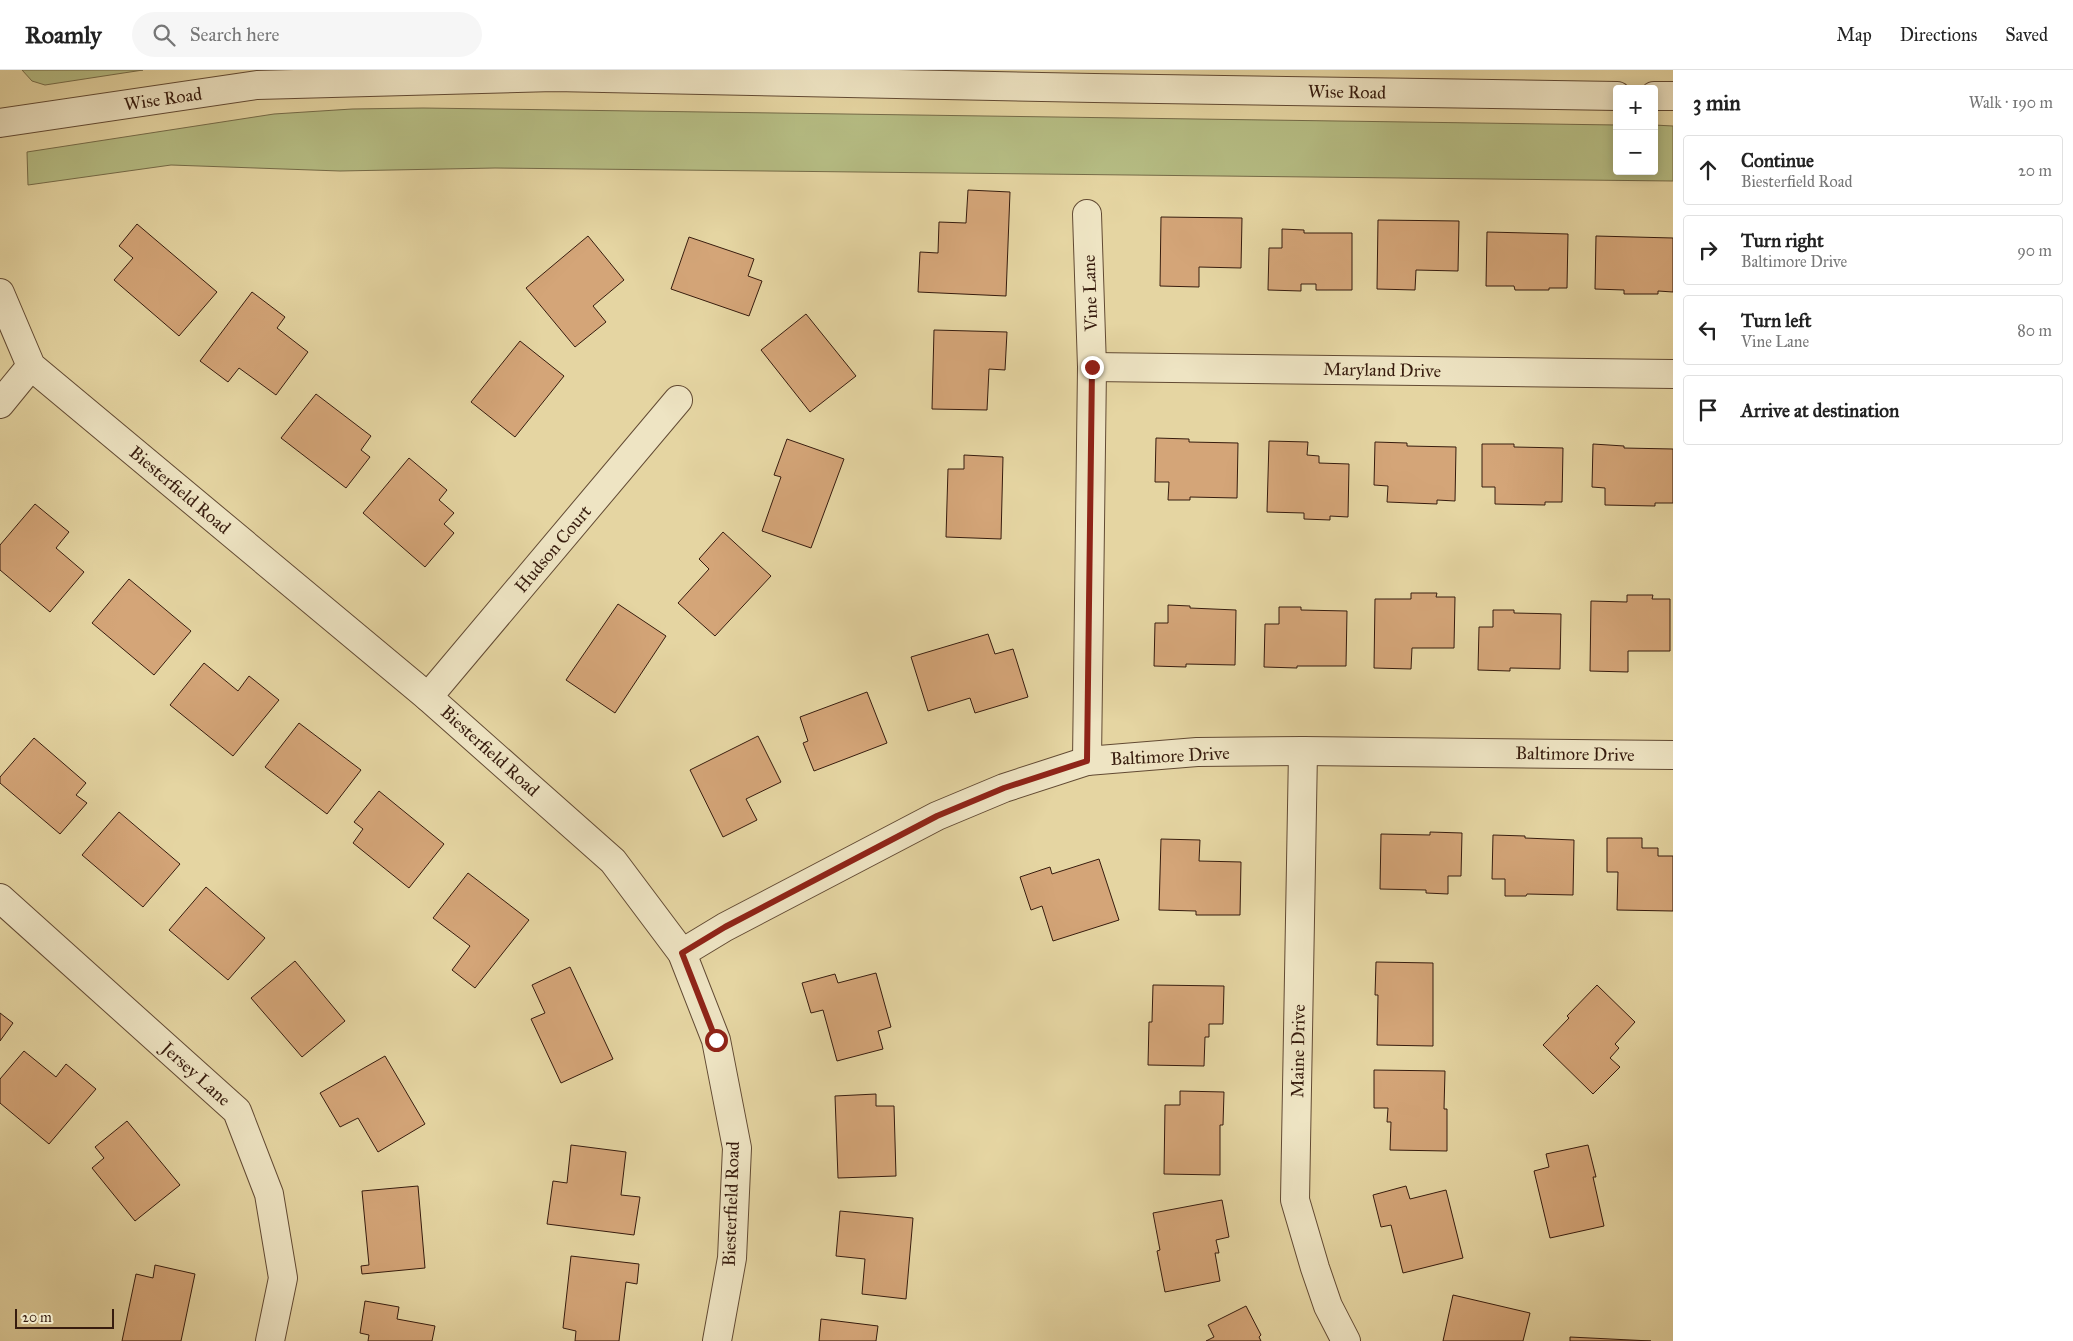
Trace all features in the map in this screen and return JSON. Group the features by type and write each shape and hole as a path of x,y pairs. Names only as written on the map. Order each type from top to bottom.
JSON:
{"street":[{"name":"Wise Road","path":"0,123 257,85 554,77 1094,79 1613,96"},
{"path":"1658,96 1673,96"},
{"name":"Vine Lane","path":"1087,214 1092,367 1087,761"},
{"name":"Biesterfield Road","path":"0,293 32,366 428,697 613,861 682,953 716,1040 737,1148 732,1258 717,1341"},
{"path":"0,404 32,366"},
{"name":"Maryland Drive","path":"1092,367 1673,374"},
{"name":"Hudson Court","path":"428,697 678,400"},
{"name":"Baltimore Drive","path":"682,953 725,927 937,816 1004,788 1087,761 1197,752 1303,751 1673,755"},
{"name":"Maine Drive","path":"1303,751 1295,1200 1328,1306 1346,1341"},
{"name":"Jersey Lane","path":"0,898 237,1111 269,1194 283,1278 270,1341"}],"green space":[{"path":"22,70 143,70 45,85 32,81"},
{"path":"423,108 1613,125 1613,175 1658,175 1658,125 1673,126 1673,181 495,168 340,171 171,165 28,185 27,152 274,114 352,109"}],"building":[{"path":"968,190 1010,192 1006,296 918,292 920,252 938,253 939,222 966,223"},
{"path":"1161,217 1242,218 1241,268 1199,267 1199,287 1160,286"},
{"path":"1378,220 1459,221 1458,271 1416,270 1415,290 1377,289"},
{"path":"137,224 217,292 179,336 114,280 133,258 119,246"},
{"path":"1282,229 1304,230 1304,233 1352,233 1352,290 1316,290 1316,284 1301,284 1301,291 1268,290 1269,248 1282,248"},
{"path":"1487,232 1568,234 1567,288 1515,290 1514,286 1486,286"},
{"path":"588,236 624,280 593,306 606,322 575,347 526,288"},
{"path":"1596,236 1673,238 1673,292 1658,291 1658,294 1624,294 1624,290 1595,289"},
{"path":"689,237 754,259 748,276 762,281 749,316 671,289"},
{"path":"252,292 285,317 277,328 308,352 276,395 239,368 228,382 200,361"},
{"path":"806,314 856,376 810,412 761,350"},
{"path":"934,330 1007,332 1005,370 989,369 987,410 932,409"},
{"path":"520,341 564,376 515,437 471,402"},
{"path":"316,394 371,436 361,450 370,457 346,488 281,438"},
{"path":"1156,438 1189,439 1189,442 1238,443 1237,498 1190,497 1190,500 1168,500 1169,482 1155,482"},
{"path":"787,439 844,459 811,548 762,531 781,477 774,475"},
{"path":"1269,441 1308,442 1307,455 1319,456 1319,463 1349,464 1348,517 1330,516 1330,520 1304,519 1304,513 1267,512"},
{"path":"1375,442 1407,443 1407,446 1456,447 1455,501 1437,500 1437,504 1387,502 1388,486 1374,485"},
{"path":"1482,444 1514,444 1514,447 1563,448 1562,502 1545,502 1545,505 1495,504 1495,487 1482,487"},
{"path":"1593,444 1624,446 1624,448 1673,449 1673,503 1655,503 1655,506 1605,505 1605,488 1592,487"},
{"path":"964,455 1003,457 1001,539 946,537 948,469 964,469"},
{"path":"409,458 447,490 439,500 454,513 444,524 454,533 425,567 363,513"},
{"path":"35,504 69,532 56,548 84,572 50,612 0,570 0,545"},
{"path":"723,532 771,576 715,636 678,603 709,569 699,559"},
{"path":"129,579 191,631 154,675 92,623"},
{"path":"1411,593 1437,593 1436,597 1455,597 1454,648 1412,648 1411,669 1374,668 1375,599 1411,599"},
{"path":"1627,595 1653,595 1652,599 1670,599 1670,651 1628,651 1628,672 1590,671 1591,601 1627,602"},
{"path":"618,604 666,636 615,713 566,680"},
{"path":"1168,605 1236,610 1235,665 1186,664 1186,667 1154,666 1155,623 1168,623"},
{"path":"1279,607 1301,607 1301,610 1347,611 1346,666 1264,667 1265,624 1279,624"},
{"path":"1493,610 1514,610 1514,613 1561,614 1560,669 1510,668 1510,671 1478,670 1479,627 1493,627"},
{"path":"988,634 995,654 1013,649 1028,697 975,713 970,698 928,711 911,657"},
{"path":"204,663 238,691 249,676 279,700 233,756 170,705"},
{"path":"867,692 887,743 814,771 803,743 808,741 800,717"},
{"path":"299,723 361,770 327,814 265,767"},
{"path":"758,736 781,782 746,799 757,820 723,837 690,770"},
{"path":"34,738 86,783 76,795 87,803 60,834 0,783 0,777"},
{"path":"379,791 444,844 409,888 353,843 363,829 354,822"},
{"path":"119,812 180,864 143,907 82,855"},
{"path":"1430,832 1462,833 1461,876 1448,876 1448,894 1426,893 1426,890 1380,889 1381,834 1430,835"},
{"path":"1493,835 1574,840 1573,895 1527,894 1526,896 1505,896 1505,879 1492,879"},
{"path":"1607,838 1642,838 1642,848 1658,848 1658,856 1673,856 1673,911 1617,910 1618,872 1607,872"},
{"path":"1161,839 1200,840 1199,861 1241,862 1240,915 1196,915 1196,911 1159,910"},
{"path":"1099,859 1119,920 1053,941 1042,906 1031,910 1020,877 1050,867 1052,874"},
{"path":"468,873 529,920 475,988 452,970 470,946 433,918"},
{"path":"206,887 265,938 228,980 169,930"},
{"path":"295,961 345,1021 302,1057 251,998"},
{"path":"1376,962 1433,963 1433,1046 1377,1045 1378,995 1375,995"},
{"path":"570,967 613,1059 561,1083 531,1019 545,1013 532,985"},
{"path":"876,973 891,1027 878,1031 883,1049 837,1061 823,1010 811,1013 802,983 835,974 838,983"},
{"path":"1153,985 1224,986 1223,1024 1209,1024 1209,1037 1205,1037 1204,1066 1148,1065 1149,1022 1152,1022"},
{"path":"1597,985 1635,1022 1615,1044 1619,1048 1610,1058 1620,1067 1593,1094 1543,1045 1569,1018 1567,1016"},
{"path":"0,1013 13,1023 0,1041"},
{"path":"24,1051 56,1077 66,1064 96,1089 49,1144 0,1103 0,1079"},
{"path":"385,1056 425,1124 378,1152 358,1118 340,1127 320,1093"},
{"path":"1374,1070 1445,1071 1444,1109 1447,1109 1447,1151 1390,1150 1391,1122 1387,1122 1388,1108 1374,1108"},
{"path":"1180,1091 1224,1092 1223,1125 1220,1125 1220,1175 1164,1174 1165,1105 1180,1105"},
{"path":"876,1094 876,1106 894,1106 896,1176 838,1178 835,1096"},
{"path":"127,1121 180,1185 135,1221 92,1168 104,1158 95,1147"},
{"path":"571,1145 626,1152 621,1195 640,1197 634,1235 547,1224 553,1181 567,1183"},
{"path":"1588,1145 1596,1177 1593,1177 1604,1226 1550,1238 1534,1171 1549,1167 1546,1154"},
{"path":"418,1186 425,1268 362,1274 361,1266 369,1265 362,1191"},
{"path":"1406,1186 1410,1199 1446,1190 1463,1258 1403,1273 1391,1225 1381,1227 1373,1195"},
{"path":"1222,1200 1229,1237 1216,1240 1219,1253 1215,1253 1220,1281 1165,1292 1157,1251 1160,1250 1153,1213"},
{"path":"840,1211 913,1218 906,1299 862,1294 865,1259 836,1256"},
{"path":"571,1256 639,1264 637,1284 626,1282 619,1341 575,1341 576,1331 563,1328"},
{"path":"155,1265 195,1274 181,1341 122,1341 136,1274 153,1278"},
{"path":"1453,1295 1530,1313 1523,1341 1443,1341"},
{"path":"365,1301 399,1307 397,1319 435,1326 432,1341 368,1341 369,1335 360,1333"},
{"path":"1246,1306 1261,1335 1259,1337 1261,1341 1206,1341 1214,1337 1208,1325"},
{"path":"821,1319 878,1326 876,1341 819,1341"},
{"path":"1570,1337 1651,1341 1570,1341"}],"route":[{"path":"716,1040 682,953 725,927 937,816 1004,788 1087,761 1092,367"}]}
